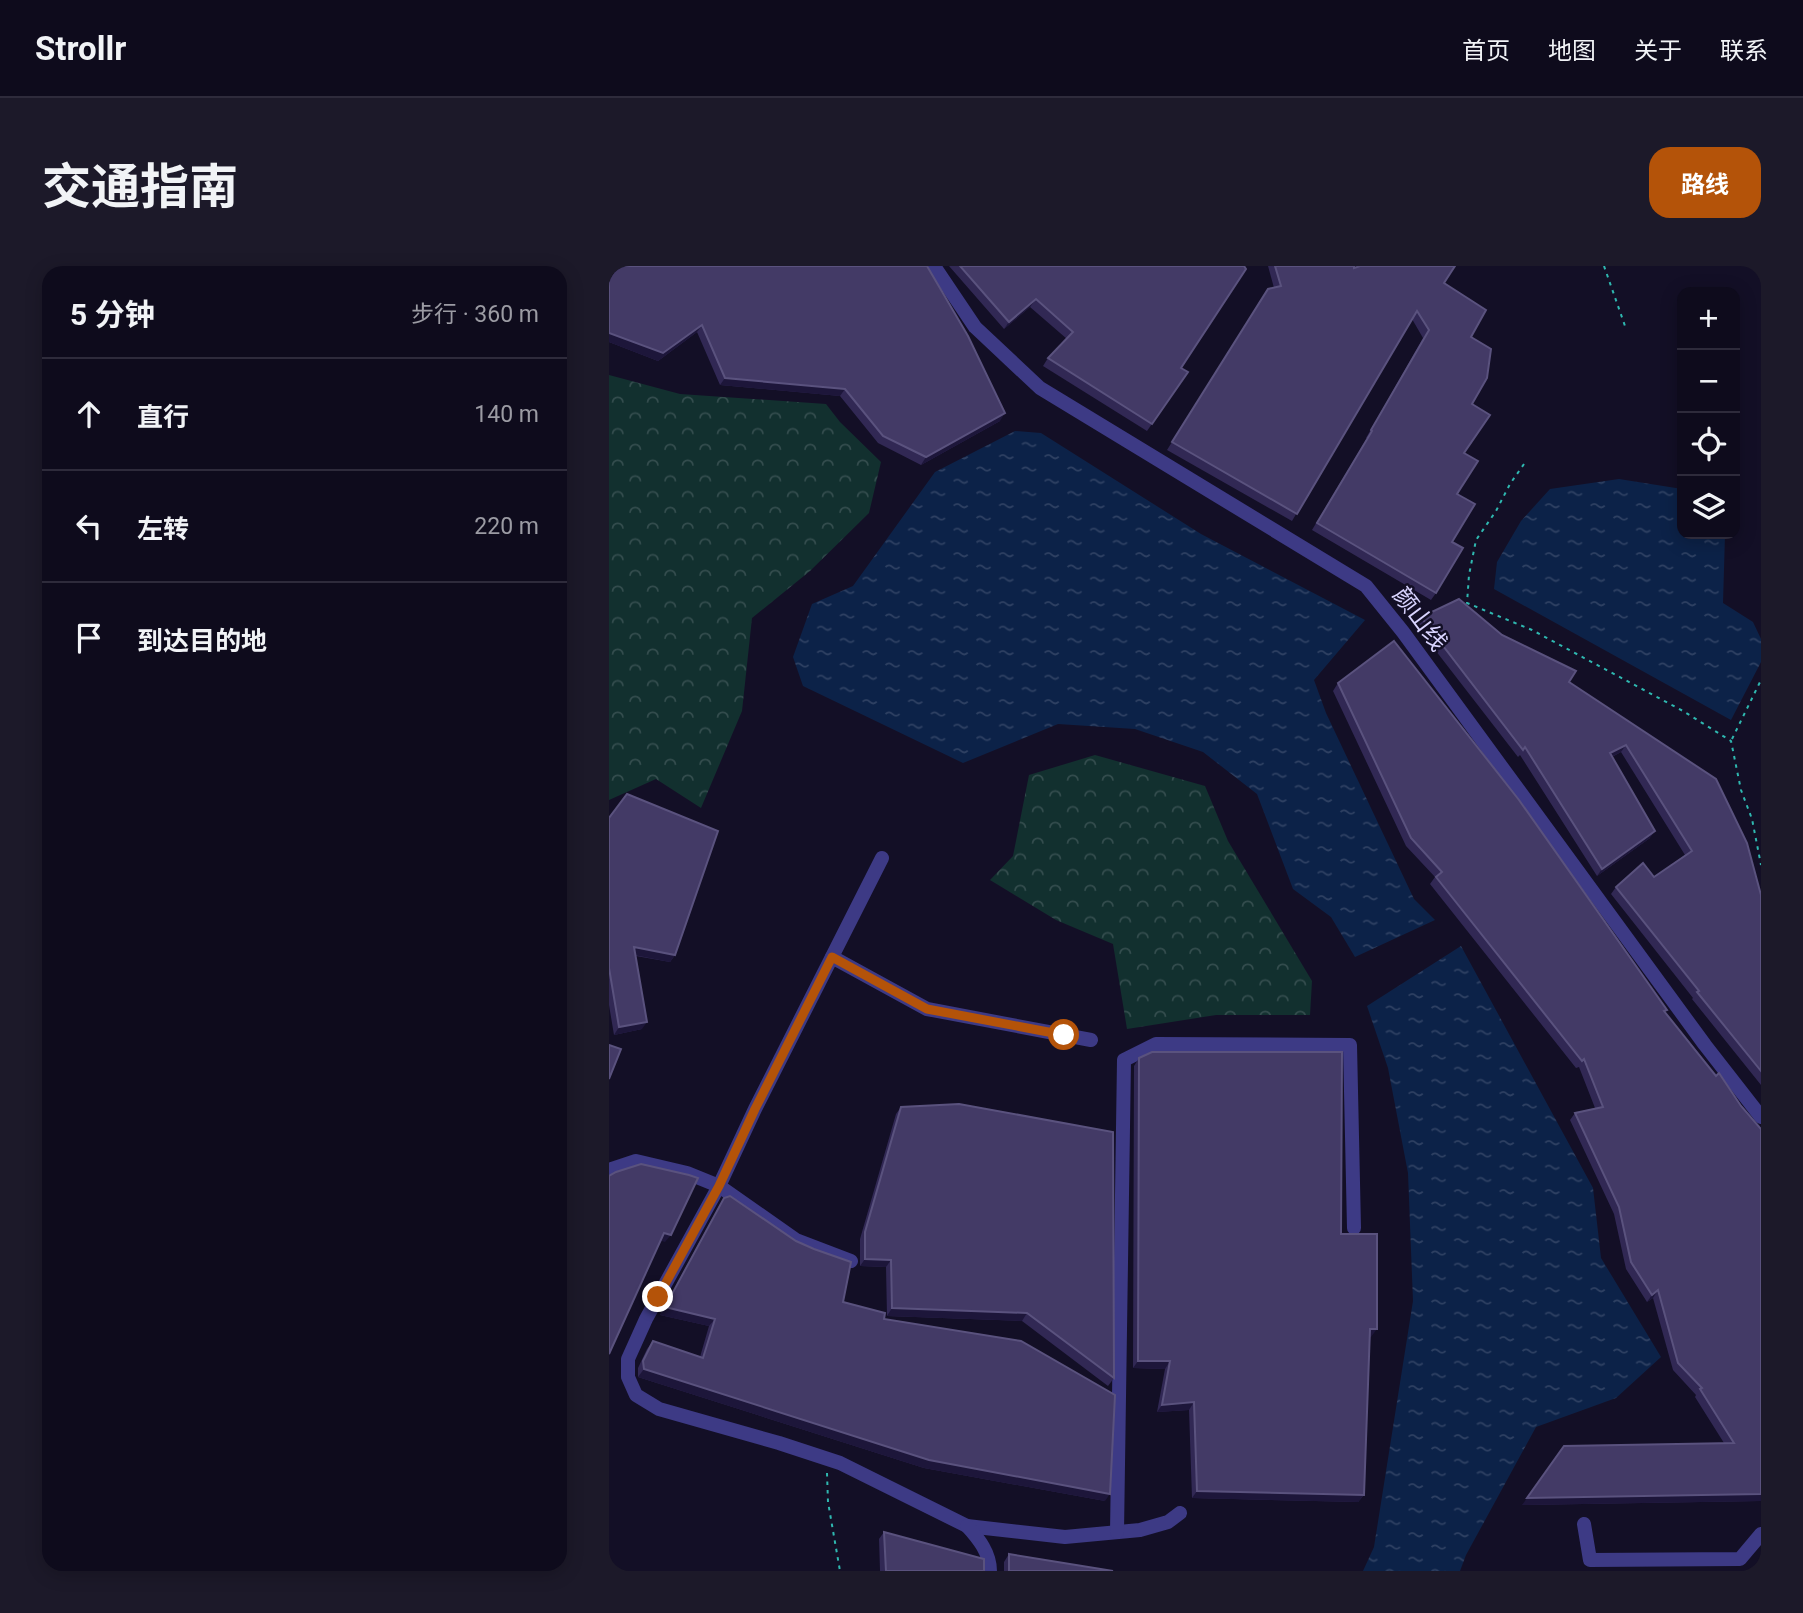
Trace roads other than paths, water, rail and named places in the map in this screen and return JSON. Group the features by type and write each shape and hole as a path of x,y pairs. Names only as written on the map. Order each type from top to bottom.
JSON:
{"street":[{"name":"颜山线","path":"934,266 975,327 1040,388 1366,586 1411,643 1761,1118"},
{"path":"883,858 755,1109 719,1186 646,1319 628,1359 628,1377 636,1395 659,1409 827,1458 967,1526 980,1539 990,1563 990,1571"},
{"path":"832,957 927,1009 1091,1040"},
{"path":"1117,1532 1123,1060 1156,1044 1350,1045 1354,1228"},
{"path":"609,1170 636,1161 687,1172 719,1186 796,1240 851,1261"},
{"path":"967,1526 1065,1538 1140,1530 1168,1522 1180,1513"},
{"path":"1584,1524 1590,1560 1596,1565 1740,1559 1761,1534"}],"water":[{"path":"1015,431 1041,433 1201,534 1365,620 1314,680 1326,713 1414,899 1435,920 1355,957 1331,917 1293,889 1257,794 1203,752 1135,729 1058,724 963,763 803,686 793,657 812,604 853,586 935,472"},
{"path":"1619,479 1677,488 1677,539 1725,539 1723,603 1753,622 1761,639 1761,662 1731,720 1494,589 1497,562 1521,521 1550,489"},
{"path":"1461,946 1593,1188 1601,1258 1661,1357 1616,1398 1536,1427 1466,1555 1460,1571 1363,1571 1374,1547 1413,1301 1408,1173 1388,1068 1367,1006"}]}
